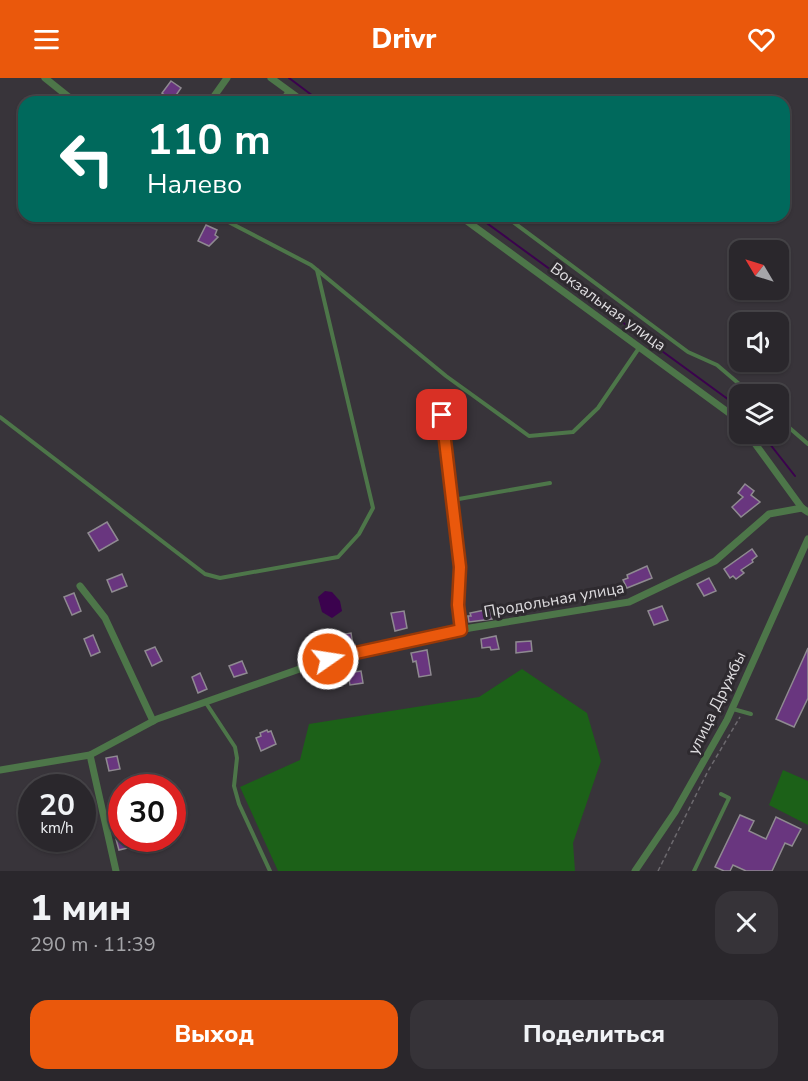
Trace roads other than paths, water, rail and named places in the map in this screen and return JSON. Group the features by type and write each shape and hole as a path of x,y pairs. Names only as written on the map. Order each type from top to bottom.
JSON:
{"street":[{"path":"45,78 68,96"},
{"path":"214,96 227,78"},
{"path":"271,78 295,96"},
{"name":"Вокзальная улица","path":"468,222 729,414"},
{"path":"442,415 460,567 458,605 461,630"},
{"path":"756,444 805,510"},
{"name":"Продольная улица","path":"0,770 90,755 153,721 328,659 461,630 629,602 715,561 769,514 805,510"},
{"name":"улица Дружбы","path":"635,871 675,812 732,708 808,539"},
{"path":"80,586 105,618 153,721"},
{"path":"90,755 117,871"}],"lane":[{"path":"284,96 288,91"},
{"path":"228,222 317,270 446,376 529,436 573,432 598,408 640,347"},
{"path":"513,222 688,352 717,364 740,384"},
{"path":"0,417 100,491 205,574 220,578 338,557 359,534 373,508 317,270"},
{"path":"789,428 808,444"},
{"path":"453,500 550,483"},
{"path":"206,702 235,747 237,758 234,786 239,804 270,871"},
{"path":"732,708 751,714"},
{"path":"694,871 729,798 721,794"}],"waterway":[{"path":"289,78 313,96"},
{"path":"485,222 729,400"},
{"path":"770,444 795,476"}]}
